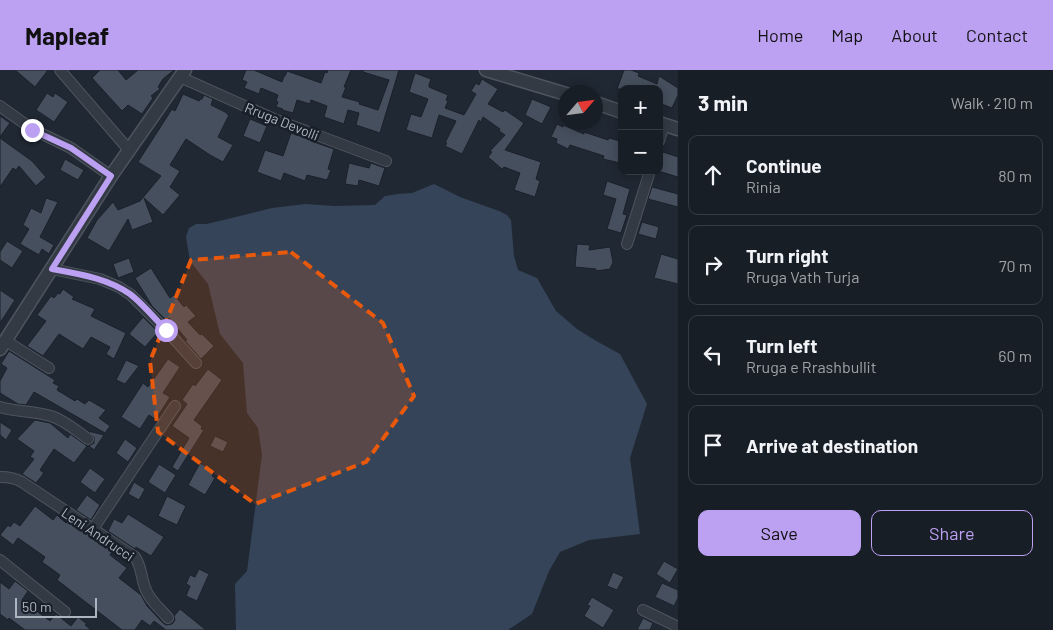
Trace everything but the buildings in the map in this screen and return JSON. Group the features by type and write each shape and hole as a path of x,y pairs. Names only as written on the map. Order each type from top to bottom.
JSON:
{"street":[{"path":"60,70 129,150"},
{"path":"486,70 558,92"},
{"path":"48,368 3,345 111,176 182,73"},
{"name":"Rruga Devolli","path":"182,73 274,119 386,161"},
{"path":"603,105 618,111"},
{"path":"0,106 32,130 71,148 111,176"},
{"path":"663,124 678,129"},
{"path":"627,244 649,175"},
{"path":"52,269 100,279 132,295 196,363"},
{"path":"92,530 175,406"},
{"path":"0,407 52,416 88,439"},
{"name":"Leni Andrucci","path":"0,477 8,477 22,482 134,557 139,562 148,595 168,618"},
{"path":"0,560 65,612"},
{"path":"643,610 678,627"}],"highlighted area":[{"path":"291,252 383,323 414,396 366,462 255,504 158,432 150,361 191,260"}],"water":[{"path":"434,184 460,197 507,215 511,220 514,256 518,270 537,278 556,311 577,329 620,354 647,404 630,458 640,534 589,540 560,552 549,571 532,614 508,630 236,630 235,584 247,571 262,455 258,428 247,413 243,363 220,334 208,284 190,261 186,237 189,228 196,224 207,224 272,208 305,204 334,206 375,205 385,196 412,193"}],"route":[{"path":"32,130 71,148 111,176 52,269 100,279 119,287 132,295 166,330"}]}
